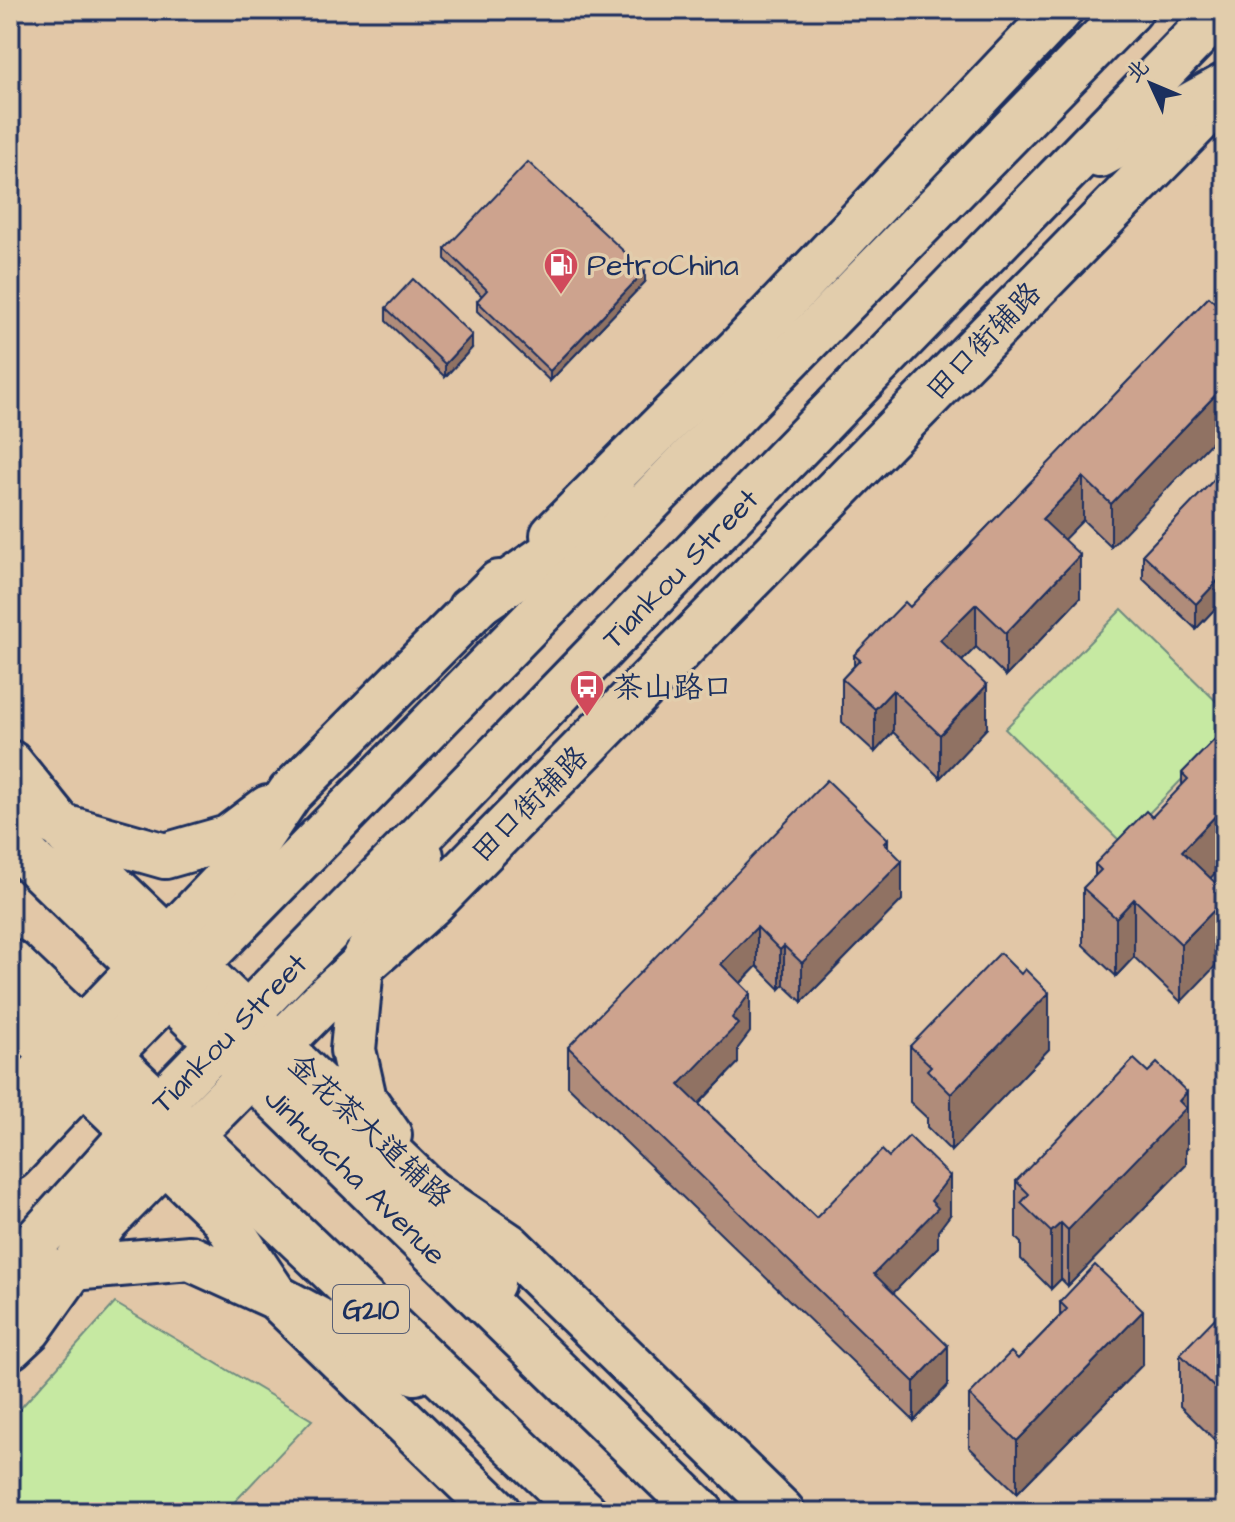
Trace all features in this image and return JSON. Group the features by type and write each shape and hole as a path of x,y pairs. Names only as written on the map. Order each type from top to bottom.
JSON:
{"main road":[{"path":"10,802 63,827 165,856 228,838 290,793 470,609 585,507 1060,10"},
{"path":"10,1158 82,1056 168,967 707,446 1130,10"},
{"name":"Tiankou Street","path":"10,1270 162,1133 233,1029 1222,10"},
{"path":"1060,177 1225,86"},
{"name":"田口街辅路","path":"10,1347 29,1329 106,1221 162,1133 264,1060 442,892 1225,94"},
{"path":"470,609 707,446"},
{"path":"10,763 98,872 168,967"},
{"path":"168,967 290,793"},
{"path":"447,808 361,966 353,1050 364,1099 543,1358"},
{"name":"Jinhuacha Avenue","path":"10,840 168,967 233,1029 543,1358 701,1512"},
{"name":"G210","path":"10,962 82,1056 162,1133 467,1401 584,1512"},
{"path":"10,1012 82,1056"},
{"path":"10,1105 82,1056"},
{"name":"金花茶大道辅路","path":"264,1060 430,1192 509,1246 782,1512"},
{"path":"162,1133 276,1297 498,1512"},
{"path":"10,1298 72,1268 190,1258 276,1297 467,1401"}],"green space":[{"path":"1122,609 1225,710 1225,735 1121,842 1005,729"},
{"path":"115,1303 312,1420 225,1512 10,1512 10,1420"}],"building":[{"path":"528,162 645,271 550,371 477,301 487,290 445,249"},
{"path":"413,279 472,335 445,364 386,308"},
{"path":"1209,297 1225,312 1225,385 1111,504 1083,477 1042,519 1080,555 1006,633 976,604 940,640 987,685 940,735 893,690 875,709 842,679 860,660 854,655 905,602 910,607"},
{"path":"1225,468 1225,573 1196,604 1143,554"},
{"path":"1225,729 1225,812 1222,809 1182,851 1225,892 1225,899 1181,944 1134,899 1116,918 1083,888 1101,870 1095,864 1146,811 1152,817 1188,779 1182,773"},
{"path":"827,780 888,839 884,843 902,861 802,963 784,946 780,950 757,927 721,964 750,993 732,1018 738,1024 679,1085 816,1218 882,1150 889,1157 909,1136 950,1176 931,1201 938,1208 874,1274 948,1346 914,1382 568,1047"},
{"path":"1000,953 1021,974 1025,969 1049,993 951,1094 927,1070 931,1066 910,1046"},
{"path":"1134,1059 1148,1072 1157,1063 1187,1092 1179,1101 1186,1108 1068,1230 1061,1223 1051,1232 1021,1203 1029,1194 1016,1181"},
{"path":"1095,1265 1143,1311 1017,1441 969,1395 1011,1352 1018,1359 1067,1309 1060,1302"},
{"path":"1222,1311 1225,1314 1225,1398 1180,1354"}],"place":[{"name":"PetroChina","path":"561,296"},
{"name":"茶山路口","path":"587,718"}]}
